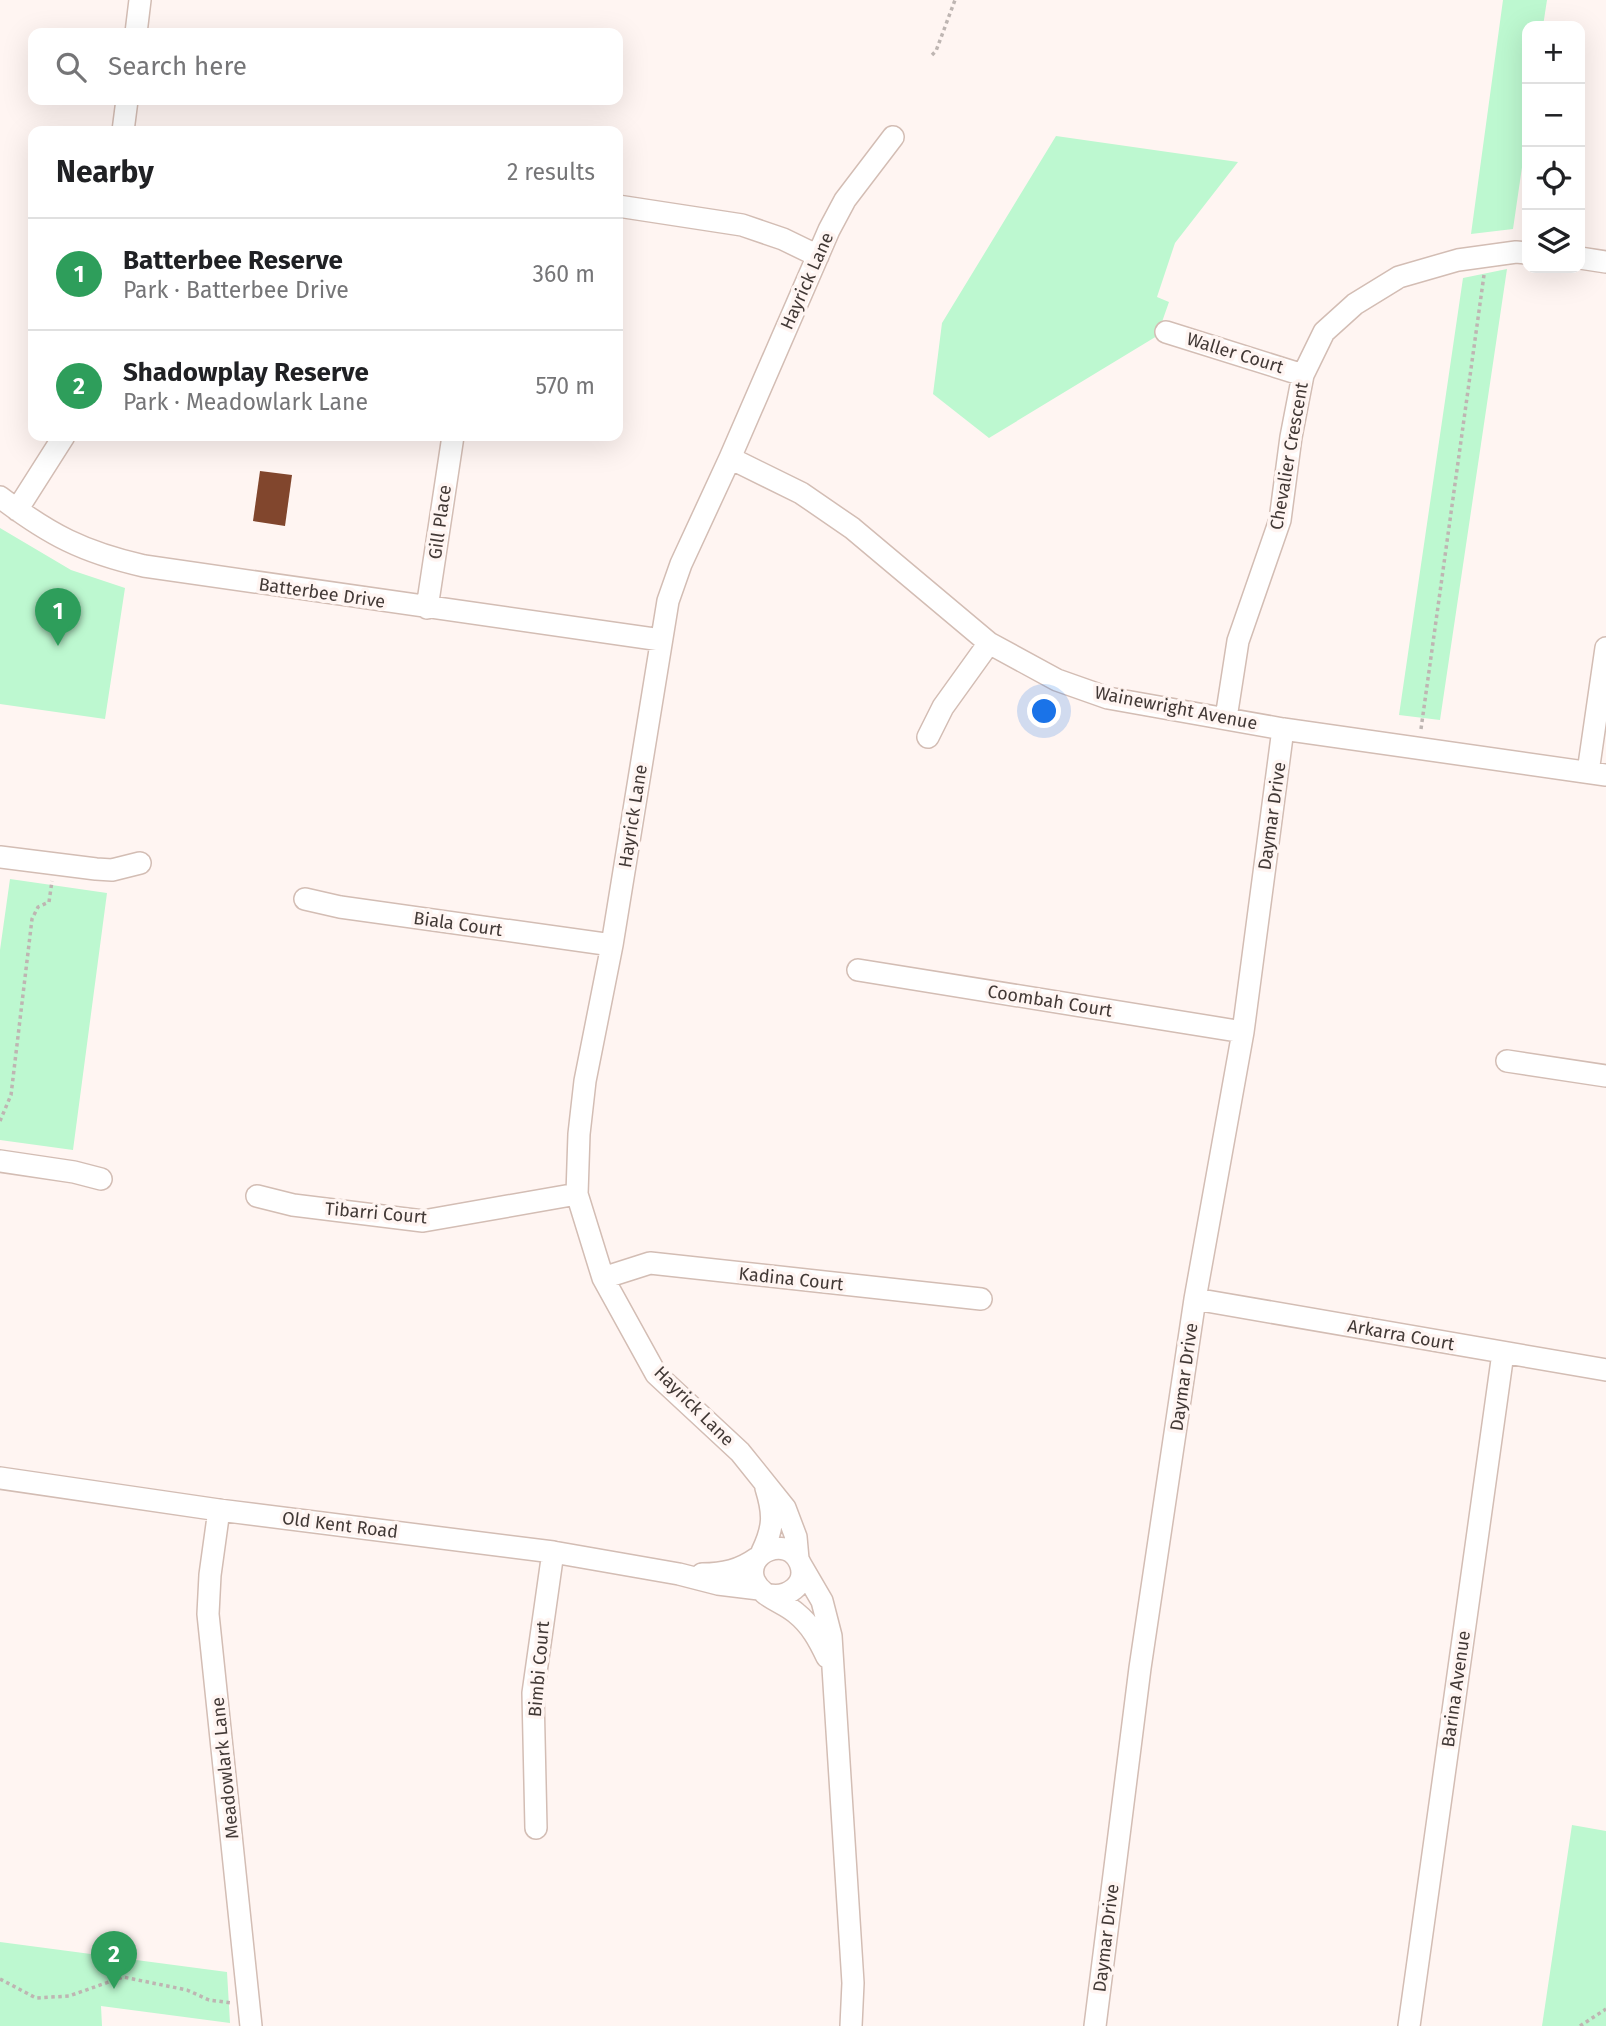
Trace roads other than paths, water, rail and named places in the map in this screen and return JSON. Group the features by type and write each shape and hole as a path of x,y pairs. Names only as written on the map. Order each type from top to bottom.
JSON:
{"street":[{"path":"137,28 140,0"},
{"path":"124,126 126,105"},
{"name":"Hayrick Lane","path":"851,2026 853,1983 831,1636 822,1601 799,1562 796,1536 785,1508 740,1452 656,1374 603,1278 577,1194 584,1081 612,945 668,601 681,564 845,200 893,137"},
{"path":"623,207 742,225 783,239 818,256"},
{"name":"Chevalier Crescent","path":"1226,718 1238,641 1280,520 1291,437 1303,375 1324,332 1355,304 1399,277 1458,260 1522,252"},
{"path":"1585,259 1606,262"},
{"name":"Waller Court","path":"1166,332 1303,375"},
{"path":"17,510 61,441"},
{"name":"Gill Place","path":"427,608 452,441"},
{"name":"Wainewright Avenue","path":"730,458 801,494 852,528 989,643 1057,680 1108,698 1283,729 1597,774"},
{"name":"Batterbee Drive","path":"0,497 37,525 70,543 103,557 144,566 661,640"},
{"path":"928,737 943,707 989,643"},
{"path":"1597,774 1606,648"},
{"name":"Daymar Drive","path":"1095,2026 1140,1668 1195,1299 1243,1032 1283,729"},
{"path":"0,857 111,870 140,863"},
{"name":"Biala Court","path":"305,899 340,907 612,945"},
{"name":"Coombah Court","path":"858,970 1243,1032"},
{"path":"1507,1061 1606,1076"},
{"path":"0,1161 74,1172 101,1179"},
{"name":"Tibarri Court","path":"257,1196 293,1205 422,1221 577,1194"},
{"name":"Kadina Court","path":"603,1278 650,1264 981,1299"},
{"name":"Arkarra Court","path":"1195,1299 1606,1370"},
{"name":"Barina Avenue","path":"1409,2026 1503,1353"},
{"name":"Old Kent Road","path":"0,1478 219,1510 553,1552 763,1591"},
{"name":"Hayrick Lane","path":"760,1555 772,1532 772,1508 764,1484"},
{"name":"Meadowlark Lane","path":"219,1510 210,1575 208,1614 250,2015"},
{"path":"770,1549 786,1549 799,1562 800,1581 790,1593 774,1596 763,1591 753,1573 760,1555 770,1549"},
{"name":"Bimbi Court","path":"536,1828 533,1693 553,1552"},
{"name":"Old Kent Road","path":"679,1574 719,1574 742,1569 760,1555"},
{"name":"Hayrick Lane","path":"763,1591 796,1612 818,1637 831,1669"},
{"name":"Hayrick Lane","path":"853,1983 867,2026"}],"place":[{"name":"Batterbee Reserve","path":"58,646"},
{"name":"Shadowplay Reserve","path":"114,1989"}]}
